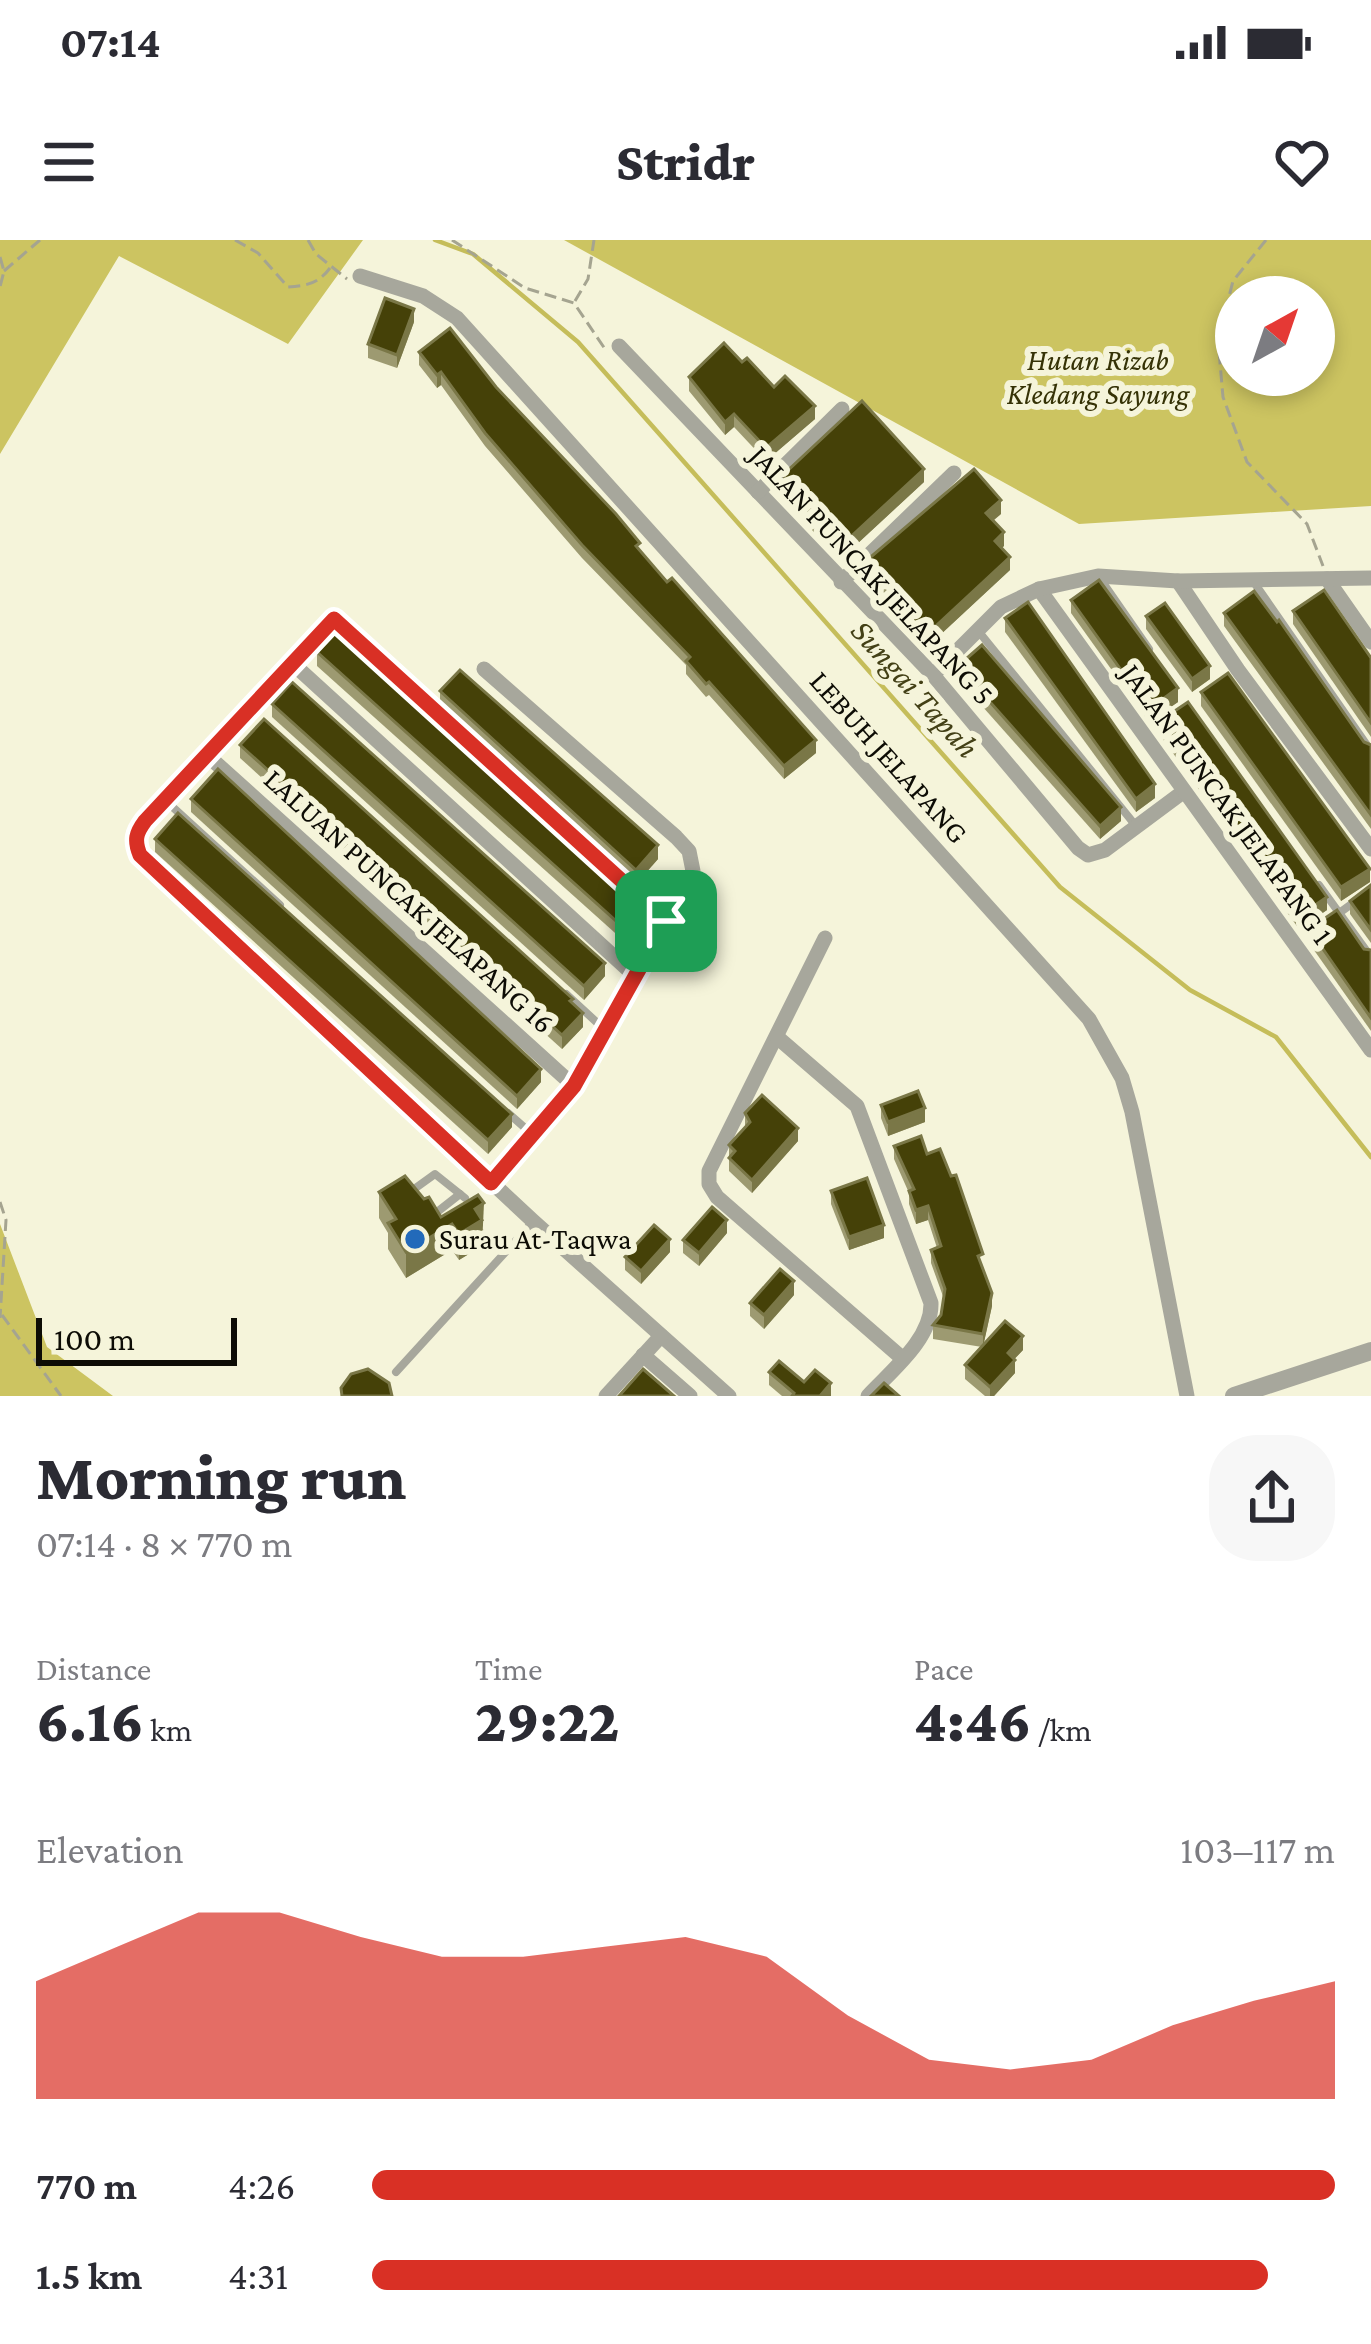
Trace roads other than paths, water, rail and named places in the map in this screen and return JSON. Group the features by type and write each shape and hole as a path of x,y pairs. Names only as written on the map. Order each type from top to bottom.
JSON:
{"street":[{"name":"LEBUH JELAPANG","path":"360,276 423,296 457,318 1089,1019 1115,1062 1132,1112 1187,1396"},
{"name":"JALAN PUNCAK JELAPANG 5","path":"619,346 933,675 1078,848 1096,854 1136,827"},
{"path":"758,492 842,410"},
{"path":"842,582 954,473"},
{"path":"933,675 1001,607 1039,589 1098,576 1178,581 1371,578"},
{"path":"1327,579 1371,642"},
{"path":"1178,581 1371,849"},
{"name":"JALAN PUNCAK JELAPANG 1","path":"1039,589 1371,1050"},
{"path":"334,619 137,832 140,855 532,1221 729,1396"},
{"path":"291,662 634,975"},
{"path":"484,669 689,851 693,872 574,1086 488,1180"},
{"name":"LALUAN PUNCAK JELAPANG 16","path":"207,755 574,1086"},
{"path":"1136,827 1183,792"},
{"path":"825,938 709,1171 709,1184 717,1197 902,1358"},
{"path":"777,1037 845,1091 864,1117 931,1303 932,1319 868,1396"},
{"path":"606,1396 661,1336"},
{"path":"1234,1396 1371,1351"},
{"path":"644,1355 690,1396"}],"lane":[{"path":"1098,576 1150,650"},
{"path":"1252,580 1371,752"},
{"path":"334,619 439,714"},
{"path":"976,628 1136,827"},
{"path":"1222,681 1238,670"},
{"path":"249,708 266,723"},
{"path":"1143,736 1158,725"},
{"path":"166,801 288,913"},
{"path":"1313,878 1371,957"},
{"path":"631,889 666,921"},
{"path":"1324,923 1371,890"},
{"path":"1293,943 1309,933"},
{"path":"554,984 605,1030"},
{"path":"498,1103 533,1135"},
{"path":"413,1198 410,1191 435,1174 480,1213"},
{"path":"432,1216 488,1180"},
{"path":"422,1207 439,1225"},
{"path":"396,1372 532,1221"}],"waterway":[{"name":"Sungai Tapah","path":"435,240 473,254 578,342 1060,887 1190,990 1276,1037 1371,1157"}],"place":[{"name":"Surau At-Taqwa","path":"415,1239"}],"park label":[{"name":"Hutan Rizab Kledang Sayung","path":"1098,377"}]}
